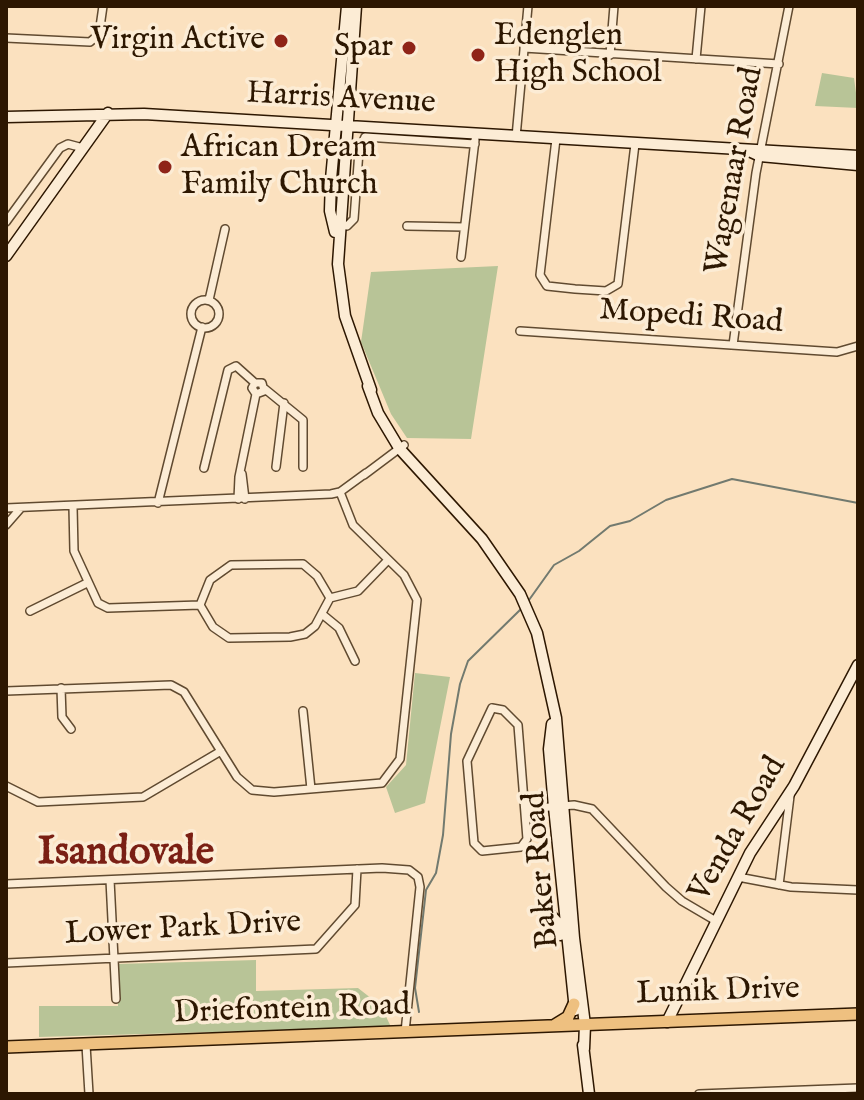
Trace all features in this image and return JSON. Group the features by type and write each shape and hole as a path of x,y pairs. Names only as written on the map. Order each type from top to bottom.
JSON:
{"main road":[{"name":"Baker Road","path":"337,238 347,6"},
{"name":"Baker Road","path":"356,6 330,211 337,238 343,307 378,413 402,447 482,539 520,594 542,650 554,710 569,963 574,1004 581,1025"},
{"path":"6,256 108,113"},
{"name":"Harris Avenue","path":"6,117 136,114 475,139 516,137 747,150 858,165"},
{"path":"94,134 108,123 136,114"},
{"path":"73,116 88,121 94,134"},
{"name":"Harris Avenue","path":"762,152 858,156"},
{"name":"Venda Road","path":"667,1022 738,877 791,792 858,665"},
{"name":"Baker Road","path":"558,806 581,1025"},
{"path":"550,914 558,923 569,963"},
{"path":"554,1025 568,1017 574,1004"},
{"name":"Lunik Drive","path":"581,1025 858,1014"},
{"path":"581,1025 589,1094"},
{"name":"Driefontein Road","path":"6,1047 581,1025"}],"street":[{"path":"6,38 87,42 97,37 103,6"},
{"path":"516,137 528,6"},
{"path":"610,55 614,6"},
{"path":"696,59 701,6"},
{"name":"Wagenaar Road","path":"733,345 762,152 789,6"},
{"path":"524,48 779,64"},
{"path":"339,225 350,224 354,219 359,151 365,137 475,139 461,257"},
{"path":"556,139 540,275 547,286 606,291 618,284 635,144"},
{"path":"6,222 60,148 68,144 83,148"},
{"path":"407,226 464,227"},
{"path":"209,300 225,229"},
{"path":"209,300 219,309 219,317 214,325 202,327 194,322 193,308 199,301 209,300"},
{"path":"158,503 202,327"},
{"name":"Mopedi Road","path":"520,331 837,352 858,346"},
{"path":"204,468 228,370 236,366 255,383 262,383 304,424 303,467"},
{"path":"242,499 242,472 256,394 252,388 255,383"},
{"path":"256,394 262,394 265,389"},
{"path":"276,467 284,403"},
{"path":"6,508 340,492 402,447"},
{"path":"6,691 175,686 184,692 242,784 252,790 377,785 398,765 418,605 412,584 357,530 340,492"},
{"path":"73,507 74,551 96,601 106,607 200,605"},
{"path":"6,525 20,509"},
{"path":"200,605 218,632 236,639 298,636 310,631 330,598 358,591 388,560"},
{"path":"200,605 216,574 226,567 246,565 303,564 317,576 330,598"},
{"path":"30,611 87,583"},
{"path":"322,614 339,628 355,661"},
{"path":"61,688 62,717 71,729"},
{"path":"490,709 503,710 518,725 525,809 527,839 524,846 482,851 475,848 468,759 490,709"},
{"path":"303,711 311,789"},
{"path":"6,786 38,802 143,797 221,751"},
{"path":"779,885 791,792"},
{"path":"558,806 586,806 601,815 666,887 682,901 716,921"},
{"name":"Baker Road","path":"525,809 558,806"},
{"path":"6,884 402,868 414,873 420,887 405,1032"},
{"name":"Lower Park Drive","path":"6,963 316,949 355,905 357,869"},
{"path":"738,877 779,885 858,890"},
{"path":"110,880 116,999"},
{"path":"86,1045 89,1094"},
{"path":"699,1094 858,1088"}],"green space":[{"path":"822,73 854,78 858,108 815,106"},
{"path":"498,266 471,439 407,438 391,414 361,342 371,272"},
{"path":"415,673 450,677 425,803 395,813 386,787 406,765"},
{"path":"256,960 256,991 358,988 381,1006 391,1027 39,1037 39,1006 118,1006 117,964"}],"waterway":[{"path":"529,600 554,565 579,551 610,526 630,521 666,500 732,479 858,503"},
{"path":"419,1012 415,988 426,890 436,873 443,835 451,734 460,684 468,661 522,608"}],"place":[{"name":"Virgin Active","path":"281,41"},
{"name":"Spar","path":"409,48"},
{"name":"Edenglen High School","path":"478,55"},
{"name":"African Dream Family Church","path":"165,167"}],"district":[{"name":"Isandovale","path":"126,855"}]}
